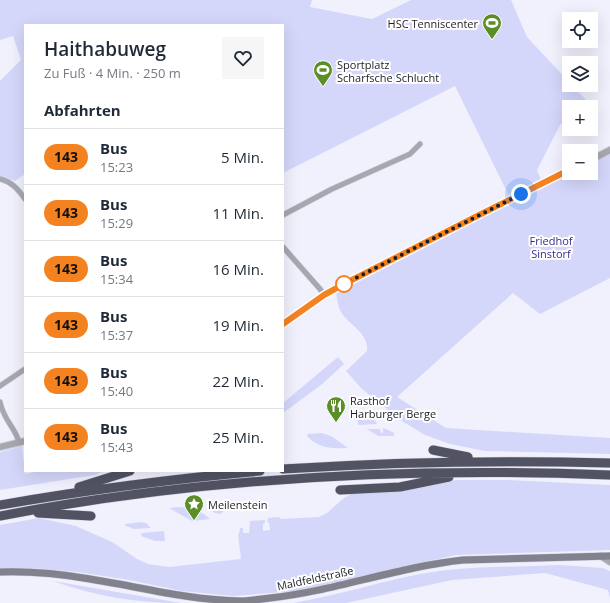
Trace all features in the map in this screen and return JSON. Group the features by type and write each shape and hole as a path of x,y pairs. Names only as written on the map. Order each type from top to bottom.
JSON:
{"highway":[{"path":"433,450 493,461"},
{"path":"284,469 348,465 493,461 610,464"},
{"path":"50,496 127,472"},
{"path":"0,505 50,496 185,478 249,472"},
{"path":"340,490 400,487 478,472"},
{"path":"0,516 117,497 228,485 340,476 478,472 610,475"},
{"path":"15,513 91,516"}],"main road":[{"name":"Maldfeldstraße","path":"0,572 69,576 192,597 241,601 298,595 442,562 463,560 610,556"}],"street":[{"path":"284,214 332,189 410,154 420,144"},
{"path":"598,156 610,150"},
{"path":"284,323 324,295 452,228 562,173"},
{"path":"0,179 7,181 18,189 24,198"},
{"path":"284,248 324,295"},
{"path":"0,386 24,370"},
{"path":"0,402 2,413 22,442 0,447"},
{"path":"601,556 610,562"}],"green space":[{"name":"Friedhof Sinstorf","path":"0,0 312,0 310,7 372,19 411,0 511,0 527,37 562,74 562,92 579,92 586,100 562,100 562,123 537,170 544,187 562,178 562,180 598,180 598,160 610,154 610,278 540,314 513,293 397,397 446,428 610,438 610,454 485,451 450,444 425,435 402,421 362,389 346,371 367,351 367,345 362,334 344,317 341,312 336,293 512,202 455,86 284,172 284,24 24,24 24,175 15,181 0,176 0,81 21,60 13,36 0,40"},
{"path":"338,357 344,364 321,385 284,412 284,402"},
{"path":"357,415 363,415 373,419 377,423 358,425"},
{"path":"383,428 394,433 394,436 378,436 367,429 380,429 381,433 383,433"},
{"path":"322,433 331,436 348,448 326,447 316,443 307,436 308,434"},
{"path":"22,446 25,474 34,472 102,472 95,475 0,490 0,452"},
{"path":"453,480 509,480 610,485 610,550 456,555 296,591 233,596 182,591 129,580 78,572 32,568 0,568 0,525 39,518 76,526 112,542 137,559 148,564 169,567 241,559 238,534 240,528 243,528 243,533 249,533 250,521 265,520 265,523 263,524 263,531 270,530 269,522 267,523 268,518 279,517 281,519 319,517 327,513 344,498 353,493 398,490"},
{"path":"229,501 230,503 221,514 215,513 209,509 209,505"},
{"path":"179,507 196,510 203,513 210,519 192,521 169,508"},
{"path":"141,522 146,523 151,528 134,529 124,525 125,524"},
{"path":"164,531 165,541 155,541 141,536 142,533"},
{"path":"560,565 603,568 610,571 610,598 608,590 545,573 452,580 346,603 293,603 439,571 484,567"},
{"path":"53,581 181,603 148,602 116,598 84,591"}],"bus line":[{"name":"143","path":"284,323 324,295 344,284 562,174"}],"place":[{"name":"HSC Tenniscenter","path":"492,40"},
{"name":"Sportplatz Scharfsche Schlucht","path":"323,87"},
{"name":"Rasthof Harburger Berge","path":"336,423"},
{"name":"Meilenstein","path":"194,521"}],"route":[{"path":"344,284 521,194"}]}
